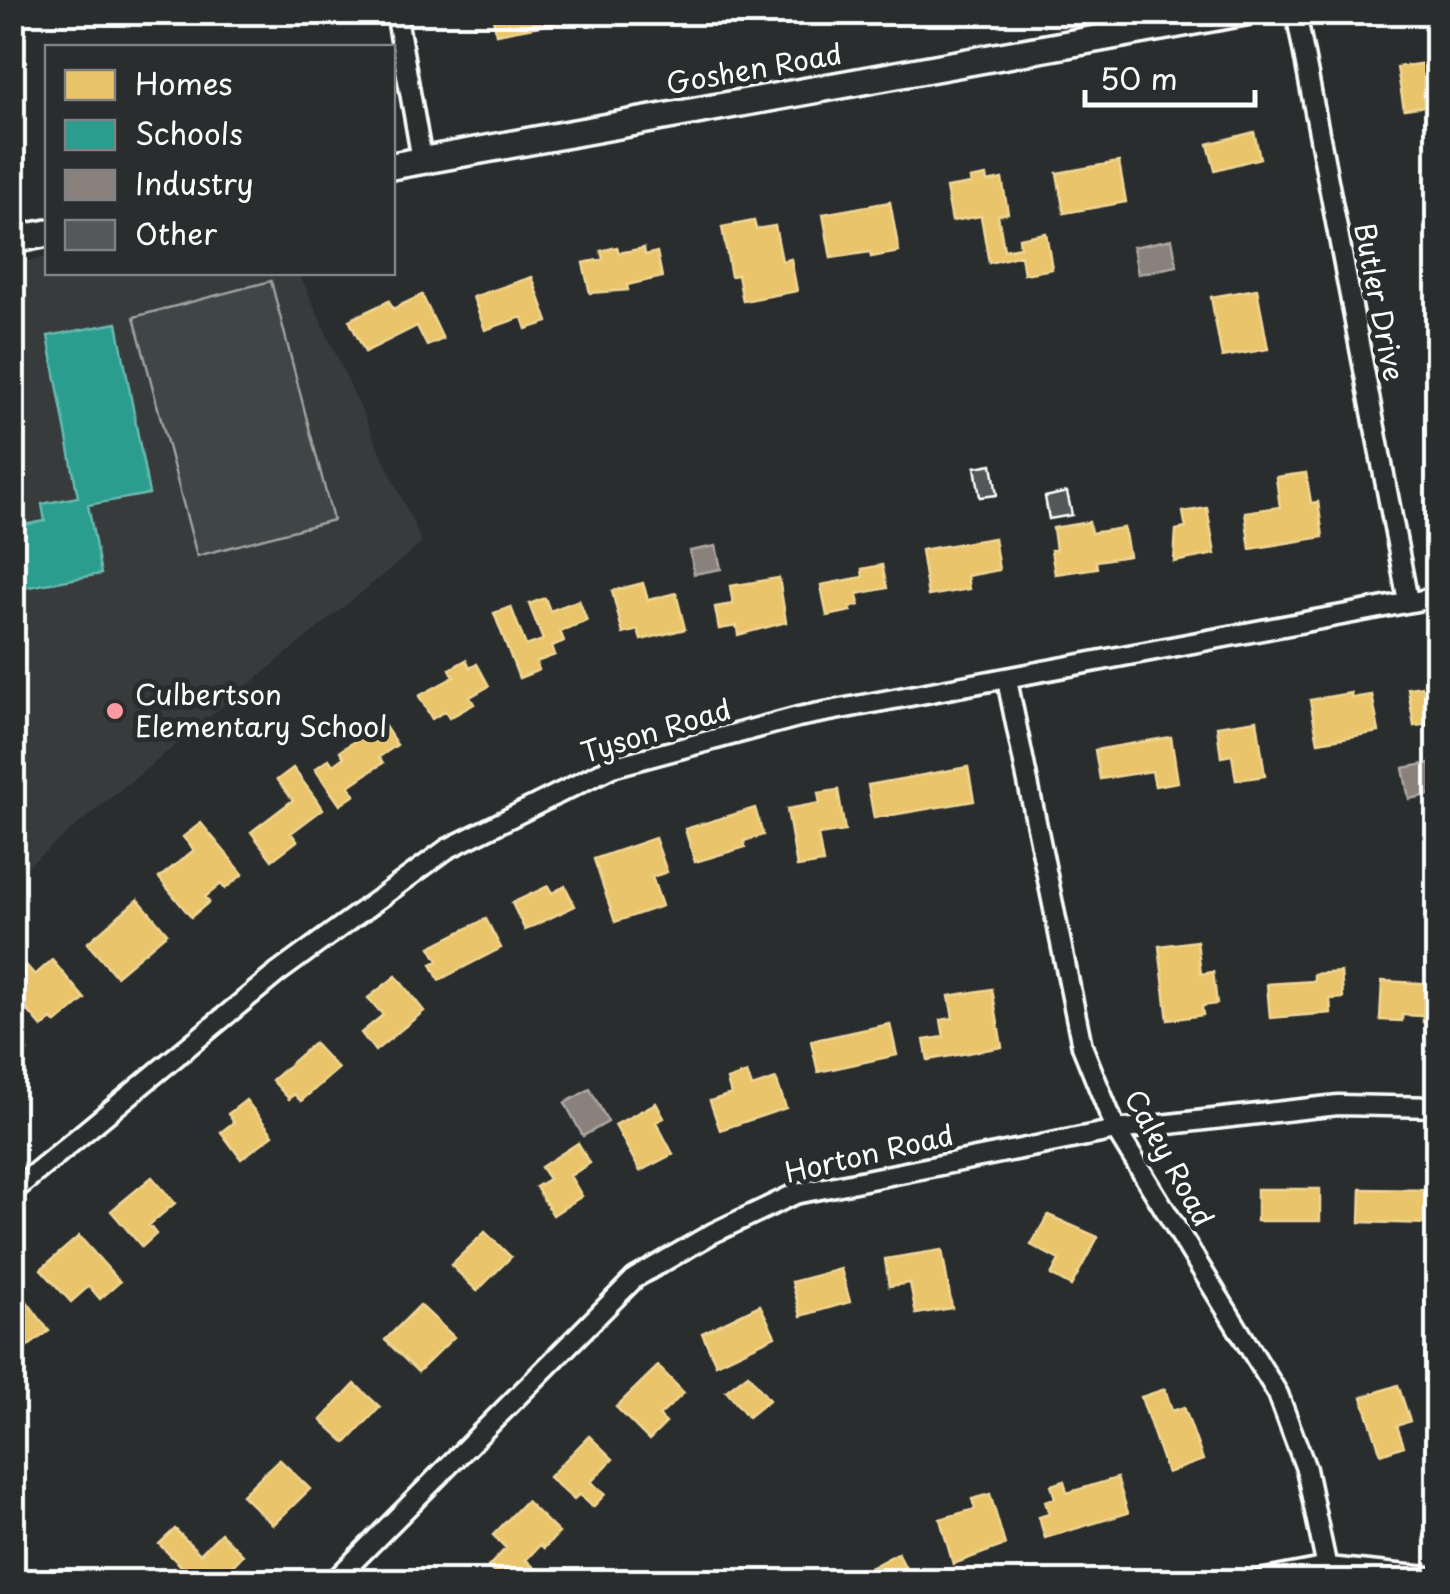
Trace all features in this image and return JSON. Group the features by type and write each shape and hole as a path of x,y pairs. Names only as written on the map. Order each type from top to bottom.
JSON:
{"street":[{"path":"396,12 422,160"},
{"name":"Goshen Road","path":"395,165 1245,12"},
{"name":"Butler Drive","path":"1296,12 1408,601"},
{"path":"12,240 45,234"},
{"name":"Tyson Road","path":"12,1192 276,974 447,848 612,767 798,717 1438,598"},
{"name":"Caley Road","path":"1007,680 1082,1046 1116,1130 1278,1394 1306,1469 1329,1574"},
{"name":"Horton Road","path":"333,1582 635,1278 714,1233 796,1194 1116,1130 1338,1104 1438,1107"},
{"path":"1249,1582 1329,1574 1438,1578"}],"shaded area":[{"name":"Culbertson Elementary School","path":"45,257 45,275 300,275 422,543 13,878 13,264"},
{"path":"271,281 333,520 197,556 134,317"}],"building: Homes":[{"path":"492,12 559,12 561,22 496,34"},
{"path":"1427,63 1432,93 1423,94 1425,106 1404,109 1397,67"},
{"path":"1254,132 1260,158 1215,170 1208,144"},
{"path":"1119,162 1126,202 1064,213 1057,173"},
{"path":"986,176 987,182 1002,179 1008,213 998,215 1004,250 1020,247 1019,238 1046,233 1052,269 1024,274 1021,255 989,263 981,216 952,221 946,188 971,184 970,179"},
{"path":"890,202 899,252 831,258 823,214"},
{"path":"754,221 756,229 775,226 782,261 791,259 797,291 743,301 738,275 731,276 722,227"},
{"path":"617,247 619,253 644,248 645,255 657,252 662,277 627,285 628,290 590,293 583,263 603,259 601,251"},
{"path":"532,277 548,322 526,329 522,317 485,330 473,297"},
{"path":"1257,289 1268,349 1222,357 1211,297"},
{"path":"422,295 443,339 427,346 417,326 365,352 349,320 389,301 393,309"},
{"path":"1306,473 1311,503 1318,502 1323,537 1250,549 1245,512 1280,507 1276,477"},
{"path":"1207,508 1215,554 1174,562 1176,530 1186,528 1183,512"},
{"path":"1089,522 1091,533 1124,528 1129,556 1096,561 1097,568 1055,574 1053,528"},
{"path":"994,538 999,570 967,576 969,589 928,596 921,550"},
{"path":"882,565 887,588 857,594 859,605 850,607 851,611 827,616 821,585 863,577 862,569"},
{"path":"779,578 786,622 738,635 737,626 719,629 715,607 733,604 730,586"},
{"path":"643,583 648,600 676,593 685,629 641,640 638,630 623,634 612,591"},
{"path":"545,598 550,611 579,600 587,621 560,631 564,641 552,646 555,655 536,662 539,670 519,678 494,613 511,607 526,646 543,640 529,604"},
{"path":"466,660 470,668 477,664 489,686 470,697 474,704 449,718 445,711 432,719 419,696 454,677 450,669"},
{"path":"1438,684 1438,723 1414,726 1408,688"},
{"path":"1351,693 1352,698 1372,695 1379,732 1318,742 1310,700"},
{"path":"1257,720 1265,776 1236,780 1232,755 1221,757 1217,726"},
{"path":"382,722 397,745 379,757 383,763 349,786 355,795 340,805 315,769 329,759 333,765 344,757 340,751"},
{"path":"1171,737 1178,782 1155,786 1152,771 1100,779 1095,750"},
{"path":"968,767 974,801 874,818 868,785"},
{"path":"293,768 323,809 291,833 297,841 272,860 251,832 293,800 277,780"},
{"path":"838,790 845,831 818,835 823,863 797,867 787,809 820,803 818,793"},
{"path":"755,808 763,835 744,841 745,847 695,862 685,829"},
{"path":"201,823 243,874 225,889 221,884 205,897 209,902 191,917 159,878 194,850 183,837"},
{"path":"655,838 667,872 652,877 662,906 615,922 594,859"},
{"path":"548,886 552,893 565,886 575,906 525,930 512,903"},
{"path":"138,899 167,933 116,976 87,943"},
{"path":"486,919 501,948 439,980 431,964 438,961 430,947"},
{"path":"1197,941 1201,974 1213,972 1217,1004 1202,1006 1203,1015 1168,1020 1159,946"},
{"path":"13,960 21,969 26,965 35,975 52,960 85,999 56,1023 52,1019 42,1027 12,992"},
{"path":"1341,972 1343,998 1330,999 1331,1013 1270,1018 1267,984 1314,981 1314,974"},
{"path":"396,976 424,1011 375,1051 361,1033 383,1015 368,998"},
{"path":"1382,981 1438,984 1438,1023 1423,1022 1423,1016 1402,1015 1402,1021 1380,1020"},
{"path":"992,989 1002,1047 928,1060 924,1040 944,1037 941,1020 953,1018 949,996"},
{"path":"890,1024 897,1055 818,1072 811,1041"},
{"path":"12,1032 27,1051 12,1063"},
{"path":"314,1043 338,1069 301,1101 294,1094 289,1099 272,1080"},
{"path":"747,1073 752,1087 776,1079 786,1108 720,1130 710,1101 731,1094 727,1080"},
{"path":"246,1100 273,1135 241,1159 221,1132 234,1122 228,1114"},
{"path":"656,1103 664,1118 656,1122 673,1154 640,1171 615,1125"},
{"path":"578,1143 590,1163 570,1176 582,1196 553,1215 536,1187 549,1179 541,1167"},
{"path":"152,1177 175,1203 149,1225 156,1234 142,1247 111,1211"},
{"path":"1257,1189 1320,1189 1320,1221 1257,1221"},
{"path":"1361,1189 1431,1190 1430,1224 1360,1222"},
{"path":"1048,1215 1098,1237 1071,1286 1051,1275 1059,1260 1031,1245"},
{"path":"485,1232 511,1257 477,1291 451,1265"},
{"path":"79,1236 120,1282 100,1299 89,1286 71,1302 41,1269"},
{"path":"942,1250 952,1308 916,1314 910,1283 889,1286 885,1259"},
{"path":"841,1269 850,1302 801,1316 792,1282"},
{"path":"20,1292 49,1331 12,1358 12,1297"},
{"path":"420,1305 454,1337 418,1372 385,1340"},
{"path":"760,1305 775,1336 716,1364 702,1333"},
{"path":"658,1366 684,1393 659,1416 666,1423 649,1440 616,1407"},
{"path":"748,1374 769,1400 748,1417 726,1391"},
{"path":"355,1384 380,1407 346,1443 321,1420"},
{"path":"1398,1385 1410,1421 1397,1426 1404,1446 1381,1454 1362,1397"},
{"path":"1165,1389 1172,1411 1184,1407 1203,1460 1167,1473 1141,1397"},
{"path":"589,1436 613,1459 591,1482 605,1494 593,1507 579,1494 574,1500 549,1477"},
{"path":"279,1459 310,1489 273,1525 242,1495"},
{"path":"1117,1478 1128,1513 1045,1538 1039,1517 1049,1514 1045,1501 1055,1498 1051,1485 1064,1481 1067,1493"},
{"path":"990,1494 1005,1545 953,1564 940,1519 975,1509 972,1499"},
{"path":"526,1501 559,1533 526,1560 539,1572 530,1582 515,1570 503,1582 488,1567 506,1548 493,1535"},
{"path":"175,1529 200,1554 221,1533 243,1555 217,1582 197,1582 159,1544"},
{"path":"898,1553 913,1582 861,1582 857,1575"}],"building: Schools":[{"path":"117,323 149,494 88,505 101,574 12,590 12,527 45,521 42,504 78,497 48,336"}],"building: Industry":[{"path":"1172,239 1177,266 1138,274 1133,247"},
{"path":"716,546 721,569 694,574 690,551"},
{"path":"1431,763 1432,769 1438,768 1438,793 1409,799 1403,768"},
{"path":"590,1089 608,1122 583,1136 565,1103"}],"building: Other":[{"path":"992,464 997,495 980,497 975,467"},
{"path":"1067,492 1072,515 1049,519 1045,497"}],"place":[{"name":"Culbertson Elementary School","path":"115,711"}]}
